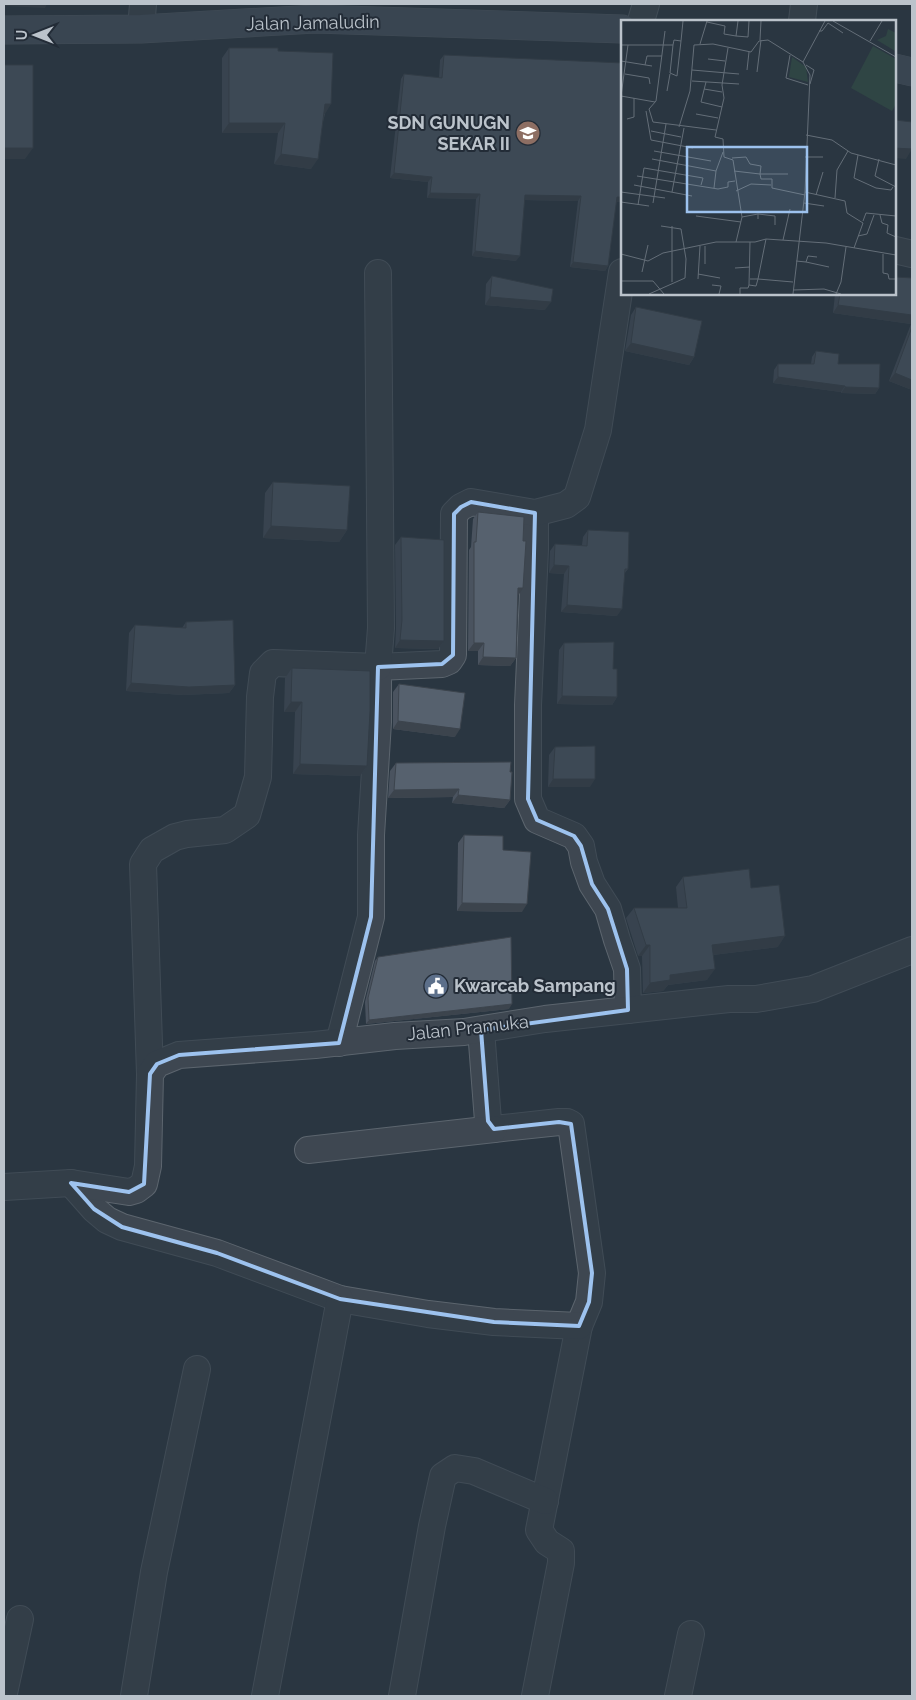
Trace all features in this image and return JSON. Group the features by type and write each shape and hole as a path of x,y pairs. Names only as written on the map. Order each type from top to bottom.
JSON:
{"street":[{"path":"641,20 646,4"},
{"path":"802,20 804,4"},
{"name":"Jalan Jamaludin","path":"4,30 142,16 315,19 621,29"},
{"path":"896,68 912,72"},
{"path":"896,250 912,254"},
{"path":"339,1042 371,917 371,835 378,722 378,667 381,628 378,272"},
{"path":"4,1187 71,1183 129,1192 136,1190 144,1184 148,1166 150,1074 143,864 152,850 175,837 225,830 248,815 258,777 260,697 263,673 273,663 378,667 442,664 449,660 453,654 454,514 470,502 535,513 566,505 576,497 598,430 621,279"},
{"path":"535,513 528,705 528,800 537,820 574,836 581,846 584,862 592,884 608,909 627,968 628,1010"},
{"name":"Jalan Pramuka","path":"150,1074 157,1064 179,1054 481,1030 545,1019 728,999 756,999 813,989 912,950"},
{"path":"481,1030 488,1121 494,1129"},
{"path":"308,1150 559,1122 571,1124 592,1273 589,1302 579,1326 540,1530 547,1542 561,1551 561,1563 535,1696"},
{"path":"71,1183 94,1209 107,1220 122,1227 217,1253 340,1299 428,1314 494,1322 579,1326"},
{"path":"265,1696 340,1299"},
{"path":"134,1696 154,1572 197,1369"},
{"path":"402,1696 432,1526 443,1476 455,1468 474,1471 545,1501"},
{"path":"4,1693 20,1618"},
{"path":"678,1696 691,1634"}],"highlighted area":[{"path":"471,502 535,513 528,799 537,820 574,836 581,846 592,884 608,909 627,969 628,1010 481,1030 488,1121 494,1129 559,1122 571,1124 592,1273 589,1302 579,1326 494,1322 340,1299 217,1253 122,1227 94,1209 71,1183 129,1192 144,1184 150,1074 157,1064 179,1055 339,1043 371,917 378,667 442,664 453,655 454,514 461,507"}],"building":[{"path":"229,48 278,48 278,51 333,53 331,104 325,104 318,159 281,154 285,123 229,123"},
{"name":"SDN GUNUGN SEKAR II","path":"444,55 621,63 621,197 617,197 608,266 573,262 581,196 525,195 520,256 475,251 480,194 430,193 432,177 394,173 404,74 442,78"},
{"path":"4,65 33,65 33,148 4,148"},
{"path":"896,120 912,122 912,149 896,148"},
{"path":"492,276 553,289 551,302 490,297"},
{"path":"896,277 912,278 912,315 838,305 840,295 896,295"},
{"path":"636,307 702,321 694,357 631,343"},
{"path":"912,327 912,380 895,373"},
{"path":"816,351 839,354 838,364 880,364 879,388 845,387 778,377 778,364 814,364"},
{"path":"273,482 350,486 347,530 271,526"},
{"path":"478,512 524,517 523,541 526,541 523,588 518,588 516,658 483,657 484,643 474,643 474,542 476,542"},
{"path":"588,530 629,532 628,569 625,569 622,609 567,605 569,566 554,565 555,544 587,546"},
{"path":"401,537 444,540 444,641 400,640 402,620"},
{"path":"233,620 235,685 189,687 131,683 135,625 186,628 186,622"},
{"path":"614,642 613,669 617,669 617,697 562,696 564,643"},
{"path":"292,668 370,671 367,766 300,764 302,702 291,702"},
{"path":"399,684 465,693 460,729 398,721"},
{"path":"595,746 595,779 553,779 555,747"},
{"path":"511,762 510,800 458,795 459,789 394,790 396,763"},
{"path":"464,835 503,836 503,850 531,852 527,904 462,903"},
{"path":"749,869 751,888 779,885 785,936 712,945 715,969 670,975 670,980 650,983 650,945 646,945 634,908 687,908 683,877"},
{"name":"Kwarcab Sampang","path":"511,937 512,1004 369,1020 368,998 378,957"}],"place":[{"name":"SDN GUNUGN SEKAR II","path":"528,133"},
{"name":"Kwarcab Sampang","path":"436,986"}]}
